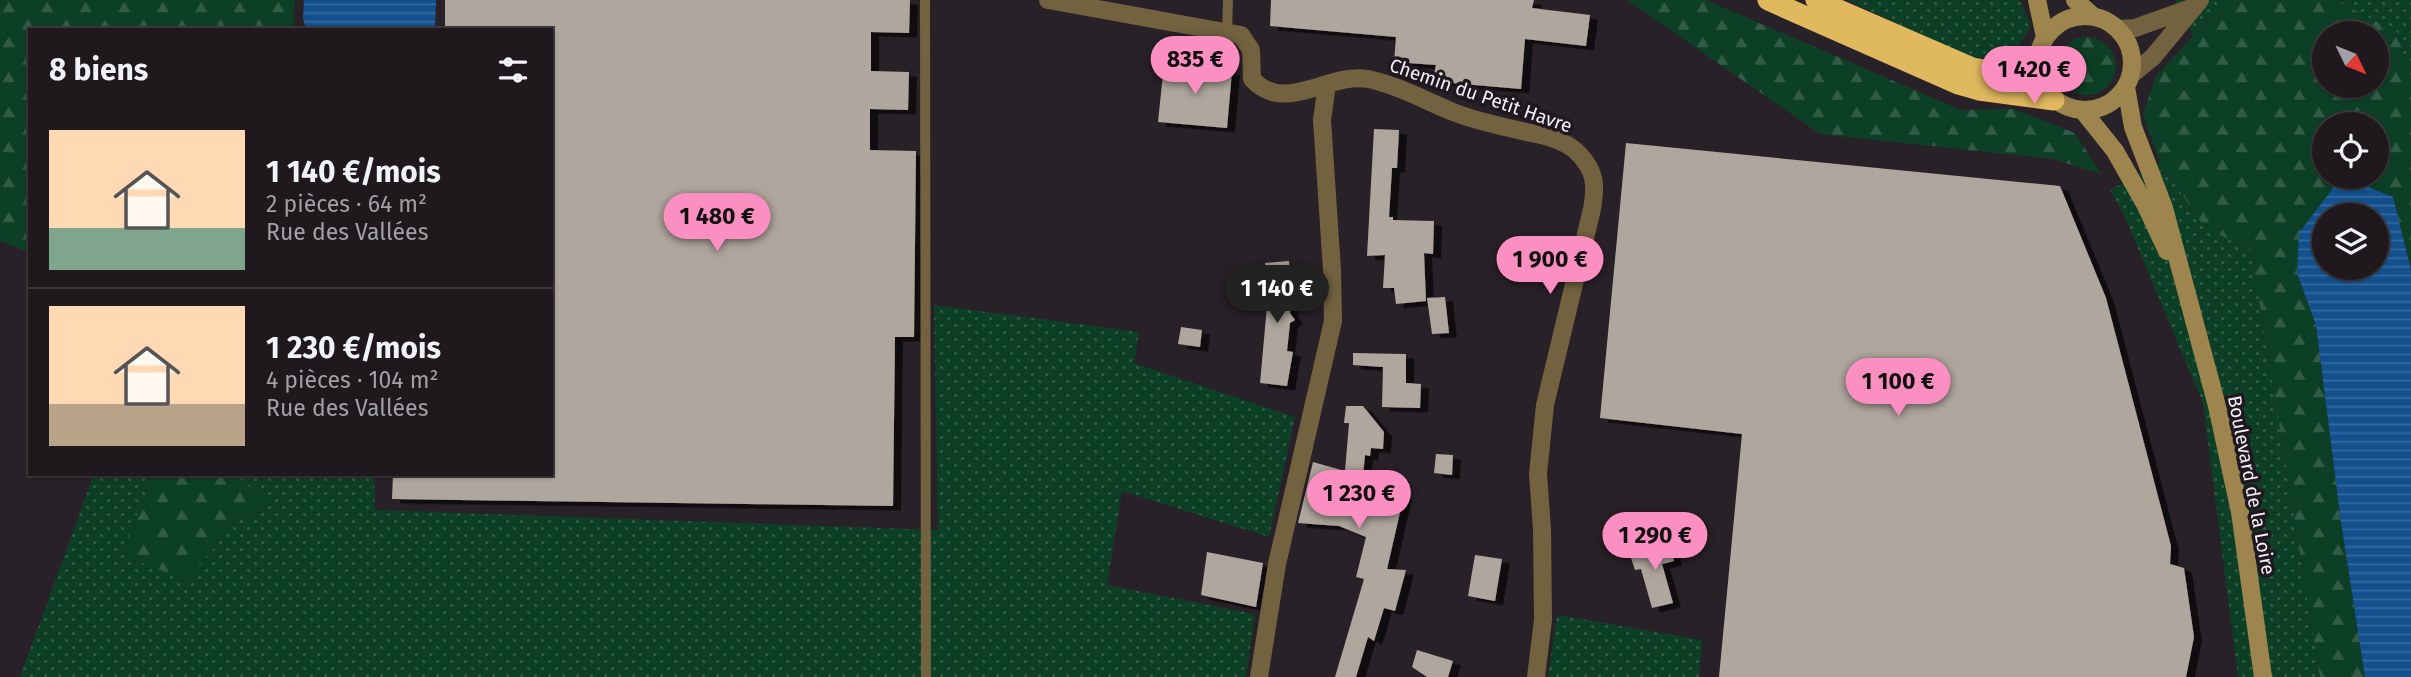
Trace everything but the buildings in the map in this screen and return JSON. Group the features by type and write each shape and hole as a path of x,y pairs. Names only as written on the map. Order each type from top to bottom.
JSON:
{"highway":[{"path":"1768,0 1958,84 1979,90 2054,100"},
{"path":"1816,0 1972,68 1985,71 2007,71 2041,47"}],"main road":[{"path":"2037,0 2040,6 2041,81 2054,100 2067,108 2082,111 2108,105 2129,81 2133,62 2131,50 2126,38 2106,21 2080,16 2066,20 2054,27 2041,47"},
{"path":"2075,0 2094,17"},
{"name":"Boulevard de la Loire","path":"2129,81 2133,127 2164,208 2217,406 2240,513 2263,677"},
{"name":"Boulevard de la Loire","path":"2082,111 2115,150 2146,204 2190,303"}],"street":[{"path":"1048,0 1227,32"},
{"path":"2118,29 2134,28 2164,19 2197,3"},
{"path":"2129,81 2153,57 2197,3"},
{"name":"Chemin du Petit Havre","path":"1227,32 1241,35 1247,43 1251,50 1252,79 1260,88 1272,94 1289,93 1351,78 1369,79 1457,113 1548,136 1580,154 1592,173 1595,187 1592,209 1545,405 1538,474 1544,620 1536,677"},
{"path":"1259,677 1277,564 1333,321 1322,120 1327,84"}],"lane":[{"path":"925,0 926,677"},
{"path":"1227,32 1228,0"}],"green space":[{"path":"0,0 295,0 293,28 28,28 28,252 0,241"},
{"path":"1627,0 1706,0 1961,110 2014,109 2075,133 2101,174 2053,159 1820,134"},
{"path":"1847,0 2020,0 2031,27 2018,46 1994,59 1969,58"},
{"path":"2175,0 2225,0 2218,13 2193,36"},
{"path":"2225,0 2335,0 2376,21 2312,21 2312,98 2389,98 2389,28 2397,32 2411,80 2411,270 2393,197 2373,189 2389,189 2389,112 2312,112 2312,189 2333,189 2327,203 2312,203 2312,238 2297,273 2316,325 2341,522 2365,677 2320,677 2251,249 2205,228 2160,162 2143,114 2156,76 2218,13"},
{"path":"2335,0 2411,0 2411,80 2397,32 2389,28 2389,21 2376,21"},
{"path":"2087,37 2103,42 2111,50 2116,66 2111,82 2103,90 2087,95 2071,90 2063,82 2058,66 2063,50 2071,42"},
{"path":"2160,162 2205,227 2251,249 2320,677 2238,677 2203,403 2124,215 2110,190"},
{"path":"934,305 1139,332 1134,363 1295,417 1269,537 1122,491 1107,585 1255,614 1246,677 20,677 93,476 153,476 121,554 187,581 235,522 269,506 237,476 374,476 375,510 938,530"},
{"path":"153,476 237,476 269,505 235,522 187,581 121,554"},
{"path":"1557,615 1702,640 1699,677 1548,677"}],"water":[{"path":"304,0 436,0 435,28 306,28"},
{"path":"2332,189 2373,189 2393,197 2411,270 2411,677 2365,677 2341,522 2316,325 2297,273 2299,233 2312,216 2312,280 2389,280 2389,203 2322,203"}]}
